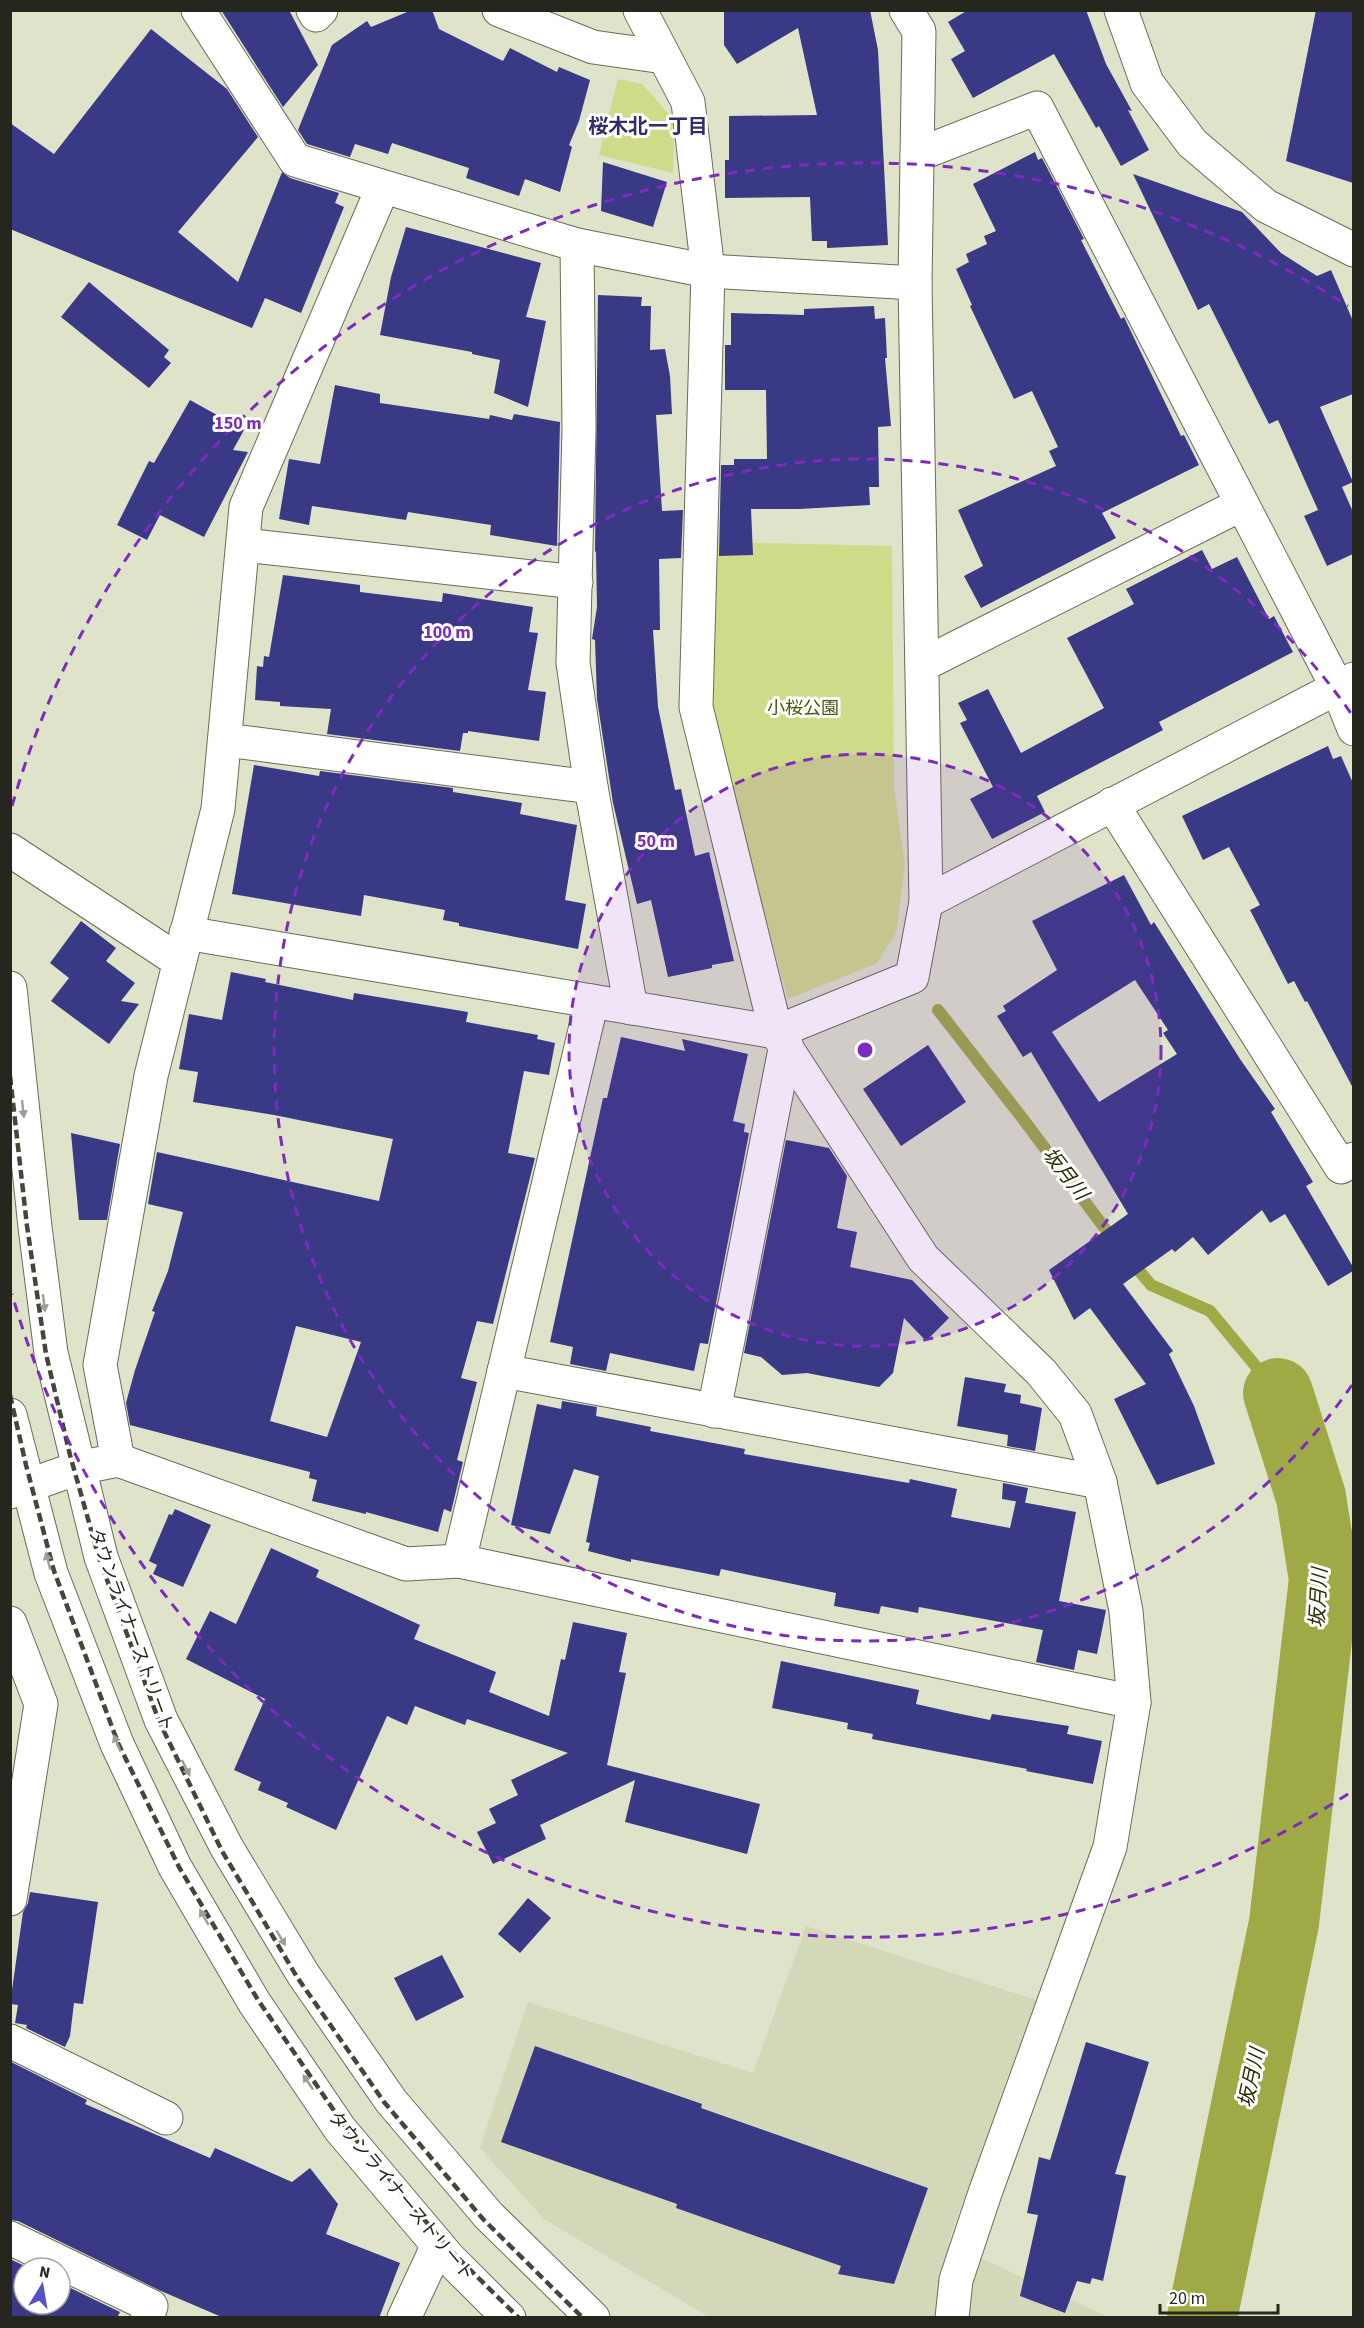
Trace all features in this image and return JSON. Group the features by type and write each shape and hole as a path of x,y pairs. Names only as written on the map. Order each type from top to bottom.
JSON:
{"street":[{"path":"198,10 295,160 577,244 708,271 915,283"},
{"path":"313,10 316,15 321,10"},
{"path":"499,10 593,47 664,57"},
{"path":"640,10 688,102 708,271 696,707 781,1038 923,1258 1041,1372 1075,1414 1100,1482 1126,1611 1134,1702 1110,1847 985,2193 956,2280 952,2318"},
{"path":"10,850 183,947 592,1001 781,1038 912,977 926,902 915,283 919,31 906,10"},
{"path":"1121,10 1147,83 1192,143 1266,206 1353,250"},
{"path":"917,155 1037,108 1242,504 1345,683 1353,729"},
{"path":"118,1460 100,1365 151,1076 218,809 246,507 383,187"},
{"path":"577,244 579,429 573,663 591,787 631,1008"},
{"path":"922,665 1242,504"},
{"path":"243,545 576,582"},
{"path":"926,902 1345,683"},
{"path":"225,740 591,787"},
{"path":"1112,804 1349,1171"},
{"name":"タウンライナーストリート","path":"10,988 35,1227 51,1353 101,1557 161,1720 227,1848 303,1974 391,2101 489,2216 593,2318"},
{"path":"459,1561 592,1001"},
{"path":"714,1411 781,1038"},
{"path":"504,1371 1100,1482"},
{"name":"タウンライナーストリート","path":"10,1415 19,1489 112,1733 175,1867 254,2002 340,2129 438,2245 509,2318"},
{"path":"19,1489 78,1468 118,1460 406,1564 459,1561 1134,1702"},
{"path":"10,1623 41,1704 19,1789 10,1899"},
{"path":"10,2041 166,2118"},
{"path":"10,2238 151,2306 147,2318"},
{"path":"404,2318 438,2245"}],"shaded area":[{"path":"806,1926 1036,2000 948,2243 1104,2315 1104,2317 709,2317 544,2219 480,2148 528,2002 753,2073"}],"green space":[{"path":"618,79 642,84 674,120 673,173 599,155"},
{"name":"小桜公園","path":"714,542 892,546 894,788 905,866 896,933 877,963 788,999 712,722"}],"building":[{"path":"221,10 289,10 318,65 283,107"},
{"path":"412,10 432,10 439,29 503,61 510,48 557,72 559,67 590,80 579,121 569,145 572,147 560,192 525,179 519,196 466,178 469,168 392,143 388,154 355,144 350,157 307,144 298,130 332,45 367,21 371,27"},
{"path":"724,10 870,10 878,50 888,245 827,248 827,241 812,241 810,197 725,198 725,160 729,160 729,116 817,115 798,28 737,64 724,45"},
{"path":"968,10 1086,10 1106,64 1132,111 1128,110 1149,150 1121,166 1099,126 1096,128 1054,54 973,98 951,59 965,51 948,22"},
{"path":"1316,10 1353,10 1353,183 1286,161"},
{"path":"151,29 227,89 258,137 178,232 238,282 282,172 290,178 339,193 335,203 344,207 301,313 265,298 252,328 10,229 10,123 54,154"},
{"path":"1035,152 1038,160 1042,158 1084,239 1081,240 1121,319 1124,317 1181,436 1184,435 1199,465 1102,513 1116,538 981,608 964,576 983,566 958,510 1056,466 1049,451 1058,447 1032,391 1014,399 970,306 972,305 956,269 969,262 966,254 987,244 984,236 996,231 973,184"},
{"path":"603,162 667,182 653,227 601,211"},
{"path":"1133,174 1242,212 1281,253 1317,276 1331,270 1353,321 1353,394 1320,407 1353,482 1342,487 1353,512 1353,554 1327,566 1304,516 1318,510 1278,420 1269,424 1209,304 1198,310"},
{"path":"406,227 541,263 526,317 546,321 528,407 494,393 500,360 472,354 472,352 380,335 391,277"},
{"path":"89,282 169,350 164,357 171,363 149,388 61,317"},
{"path":"598,295 642,297 641,306 651,306 650,350 665,349 670,376 672,414 656,415 662,511 683,510 681,558 659,559 660,630 653,630 658,707 675,790 681,789 695,856 709,852 734,961 668,977 651,900 637,904 613,803 597,699 595,640 592,639 597,607 595,551"},
{"path":"874,306 875,319 885,318 887,358 885,358 891,426 878,427 879,487 869,487 870,505 751,509 753,555 719,556 721,465 734,465 734,459 767,459 766,390 725,390 725,345 731,345 731,313 804,315 804,309"},
{"path":"335,385 380,394 380,403 489,419 490,415 512,420 514,414 560,422 557,546 490,535 491,525 408,512 406,520 312,506 309,525 279,519 289,459 320,464"},
{"path":"190,400 244,430 233,450 248,452 204,537 160,515 147,540 117,525 149,461 154,463"},
{"path":"1202,550 1212,569 1237,557 1269,619 1274,616 1293,652 1159,722 1163,730 1037,796 1045,812 992,839 970,799 993,787 960,723 967,720 958,703 988,689 1021,753 1104,708 1067,638 1134,604 1126,589"},
{"path":"283,575 360,585 360,592 442,602 443,593 533,607 529,632 538,633 528,690 546,692 539,741 468,731 468,733 463,733 460,751 327,734 331,709 280,706 280,702 255,700 257,666 263,667 264,656 269,657"},
{"path":"1328,746 1333,759 1341,756 1353,783 1353,1088 1307,1001 1305,1002 1294,981 1288,984 1250,910 1260,905 1229,847 1203,860 1182,816"},
{"path":"254,765 319,776 320,771 453,788 453,792 522,803 520,814 577,825 565,900 586,904 578,949 459,926 459,923 443,920 445,910 364,895 361,916 232,894"},
{"path":"1124,875 1151,925 1154,922 1240,1059 1275,1109 1271,1112 1313,1182 1306,1186 1353,1267 1353,1271 1328,1286 1285,1214 1270,1223 1262,1210 1208,1255 1193,1237 1175,1252 1172,1249 1123,1284 1173,1351 1169,1354 1194,1406 1215,1464 1157,1485 1114,1399 1146,1384 1090,1308 1074,1320 1049,1270 1128,1214 1031,1052 1023,1057 997,1016 1006,1011 1003,1006 1057,970 1032,921","holes":["1135,980 1168,1030 1163,1033 1177,1054 1099,1102 1052,1032"]},
{"path":"81,921 116,948 106,961 135,983 121,1001 139,1004 109,1044 51,1001 69,978 50,963"},
{"path":"231,972 266,979 265,982 353,1000 354,993 468,1012 466,1022 538,1035 537,1039 555,1043 549,1075 524,1071 508,1153 535,1158 493,1324 477,1321 461,1378 477,1382 457,1460 463,1462 451,1512 444,1509 438,1532 366,1512 366,1514 312,1501 317,1480 309,1478 310,1472 130,1425 126,1403 155,1312 152,1311 168,1271 183,1212 148,1204 157,1152 379,1201 393,1139 274,1115 193,1102 198,1072 179,1069 189,1014 222,1020","holes":["296,1326 361,1342 327,1437 270,1421"]},
{"path":"621,1037 685,1051 682,1039 748,1054 733,1121 745,1124 744,1132 749,1133 708,1344 700,1343 694,1371 610,1353 606,1371 570,1364 573,1347 550,1342 603,1098 607,1098"},
{"path":"928,1045 966,1102 901,1146 863,1089"},
{"path":"71,1133 120,1144 107,1220 79,1220"},
{"path":"786,1140 829,1148 847,1176 837,1228 857,1232 850,1267 912,1280 949,1318 926,1341 904,1318 893,1373 879,1387 807,1373 782,1375 761,1357 744,1353"},
{"path":"965,1377 1006,1384 1004,1392 1021,1395 1020,1403 1042,1408 1035,1451 1007,1446 1008,1435 957,1426"},
{"path":"562,1401 597,1407 596,1416 651,1427 650,1431 745,1449 744,1454 909,1483 910,1479 957,1489 951,1517 1010,1528 1016,1501 1076,1512 1059,1601 1106,1610 1097,1654 1078,1650 1074,1670 1036,1662 1043,1630 919,1607 918,1613 881,1606 879,1614 834,1606 836,1593 721,1569 719,1576 631,1559 631,1562 588,1551 590,1543 586,1542 599,1476 574,1469 550,1534 511,1525 537,1404 561,1409"},
{"path":"1003,1483 1028,1488 1025,1503 1002,1499"},
{"path":"175,1509 211,1525 183,1587 153,1574 157,1565 149,1561 169,1514 172,1515"},
{"path":"271,1548 319,1570 316,1577 420,1625 414,1639 496,1672 489,1692 549,1716 561,1659 565,1660 573,1622 627,1633 619,1672 626,1673 607,1765 760,1804 747,1854 625,1822 635,1780 540,1825 546,1839 493,1864 477,1832 496,1823 489,1809 518,1795 511,1780 568,1753 467,1719 465,1725 415,1706 407,1725 387,1716 336,1830 286,1807 288,1803 258,1790 261,1782 234,1770 265,1699 186,1659 210,1611 236,1624"},
{"path":"781,1661 919,1690 916,1704 990,1720 992,1714 1069,1726 1067,1734 1102,1741 1093,1784 872,1739 873,1734 847,1729 848,1723 772,1708"},
{"path":"30,1892 98,1902 83,2004 74,2003 70,2036 65,2047 26,2028 27,2025 15,2023 18,2005 10,2004 23,1912"},
{"path":"528,1898 551,1918 520,1953 498,1934"},
{"path":"442,1955 464,1997 416,2021 394,1978"},
{"path":"1086,2042 1149,2062 1115,2174 1126,2176 1103,2281 1092,2278 1090,2284 1077,2281 1065,2313 1020,2296 1038,2215 1027,2213 1039,2157 1050,2160"},
{"path":"535,2046 702,2104 701,2108 928,2188 894,2284 838,2274 841,2266 676,2208 677,2204 501,2142"},
{"path":"11,2062 87,2100 85,2104 210,2158 215,2148 292,2182 310,2168 338,2204 326,2234 400,2263 379,2318 224,2318 161,2291 18,2221 10,2220"},
{"path":"10,2259 12,2260 12,2316 72,2316 72,2289 120,2312 117,2318 10,2318"}],"waterway":[{"name":"坂月川","path":"938,1010 1115,1242"},
{"name":"坂月川","path":"1130,1260 1151,1285 1210,1311 1278,1393"},
{"name":"坂月川","path":"1202,2318 1284,1923 1324,1579 1311,1497 1278,1393"}],"railway":[{"path":"10,1076 27,1226 46,1354 70,1455 99,1558 159,1721 222,1851 297,1977 384,2102 483,2219 583,2318"},
{"path":"10,1395 54,1571 118,1743 179,1867 258,2000 346,2128 451,2251 519,2318"}],"district":[{"name":"桜木北一丁目","path":"648,127"}]}
